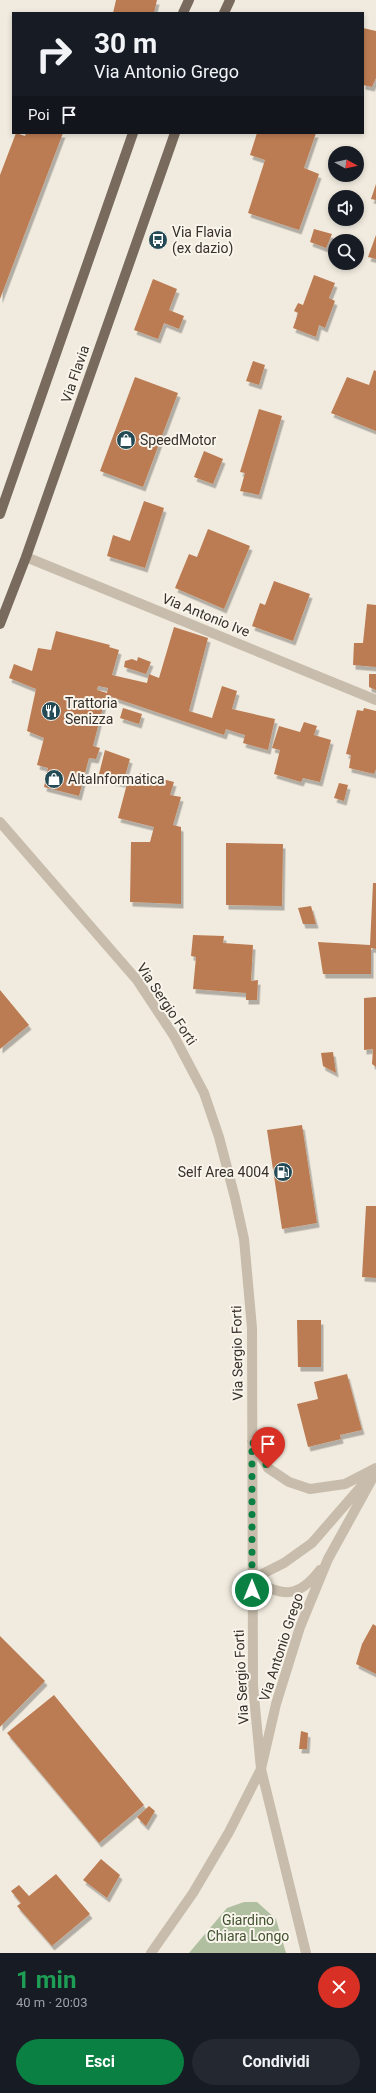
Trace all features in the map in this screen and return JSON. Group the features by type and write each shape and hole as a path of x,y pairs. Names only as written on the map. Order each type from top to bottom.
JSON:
{"main road":[{"path":"183,12 189,0"},
{"path":"224,12 230,0"},
{"name":"Via Flavia","path":"1,512 132,134"},
{"name":"Via Flavia","path":"0,624 26,557 175,134"}],"street":[{"name":"Via Flavia","path":"0,522 1,512"},
{"name":"Via Antonio Ive","path":"26,557 376,700"},
{"name":"Via Sergio Forti","path":"0,822 137,980 174,1036 204,1093 221,1145 244,1239 252,1328 253,1686 261,1769 306,1953"},
{"path":"252,1441 268,1468 289,1482 310,1489 345,1484 376,1470"},
{"path":"252,1579 284,1563 312,1543 376,1470"},
{"name":"Via Antonio Grego","path":"261,1769 276,1704 300,1627 328,1559 376,1470"},
{"name":"Via Antonio Grego","path":"252,1579 272,1590 286,1592 299,1590 311,1581 328,1559"},
{"path":"151,1953 192,1893 229,1832 261,1769"}],"green space":[{"name":"Giardino Chiara Longo","path":"244,1902 257,1902 276,1919 286,1953 189,1953 227,1908"}],"building":[{"path":"116,0 157,0 154,12 113,12"},
{"path":"364,28 376,31 376,78 372,87 364,85"},
{"path":"16,134 25,136 26,134 63,134 0,299 0,175"},
{"path":"257,134 316,134 304,168 319,174 299,230 248,213 265,160 250,155"},
{"path":"376,184 376,200 371,199"},
{"path":"314,229 332,234 328,234 328,243 326,248 310,242"},
{"path":"376,235 376,259 368,257"},
{"path":"314,275 335,283 329,298 335,301 325,328 319,325 316,337 293,328 298,313 294,311 298,303 303,305"},
{"path":"153,279 177,289 169,310 184,316 179,329 164,323 158,339 134,330"},
{"path":"253,361 265,365 259,385 246,381"},
{"path":"374,370 376,371 376,431 331,413 347,377 369,385"},
{"path":"135,377 178,393 143,487 100,471"},
{"path":"259,409 282,416 259,495 240,491 245,473 240,472"},
{"path":"204,451 223,459 213,484 194,477"},
{"path":"144,501 164,508 145,568 107,556 113,535 130,541"},
{"path":"208,529 250,546 224,609 175,588 189,554 197,557"},
{"path":"274,581 310,594 293,641 252,626 260,603 265,605"},
{"path":"367,604 376,605 376,667 353,665 354,643 363,643"},
{"path":"174,627 208,638 189,711 212,718 222,686 237,691 232,709 275,719 268,750 243,743 245,735 226,729 224,735 106,695 93,746 100,748 96,759 89,758 79,796 44,787 48,768 37,765 44,738 27,731 36,689 9,678 14,664 32,671 38,648 51,650 56,631 110,645 109,647 119,650 112,675 147,683 149,674 159,678","holes":["98,686 108,688 107,693 97,690"]},
{"path":"138,657 151,662 146,674 124,667 125,661 132,659 137,661"},
{"path":"369,674 376,674 376,690 369,687"},
{"path":"123,708 142,714 139,724 120,718"},
{"path":"364,708 376,711 376,769 374,774 349,768 351,755 346,754 357,710 363,711"},
{"path":"304,722 317,726 314,735 331,740 320,782 303,778 301,782 274,774 280,750 272,748 279,726 300,732"},
{"path":"105,750 130,759 123,783 98,778"},
{"path":"140,773 174,782 170,795 181,797 173,825 181,827 181,904 130,902 131,842 150,842 154,827 118,818 128,780 137,783"},
{"path":"339,783 348,785 344,801 334,798"},
{"path":"226,843 283,844 282,906 226,905"},
{"path":"373,883 376,883 376,949 371,948 371,974 323,974 318,942 370,945"},
{"path":"311,906 316,924 303,924 298,908"},
{"path":"193,935 224,936 223,943 253,945 251,981 258,980 257,1000 246,1000 246,993 193,989 196,957 191,956"},
{"path":"0,990 29,1025 0,1049"},
{"path":"376,997 376,1067 372,1064 373,1049 364,1050 364,998"},
{"path":"333,1052 336,1073 323,1066 321,1053"},
{"path":"302,1125 317,1223 282,1229 267,1130"},
{"path":"366,1206 376,1206 376,1278 362,1277"},
{"path":"297,1320 321,1320 321,1367 298,1367"},
{"path":"347,1374 362,1430 340,1435 341,1439 308,1447 297,1404 318,1399 314,1382"},
{"path":"373,1624 376,1626 376,1674 356,1664 362,1644"},
{"path":"0,1636 45,1681 0,1727"},
{"path":"54,1695 144,1805 99,1843 7,1733"},
{"path":"301,1731 308,1733 307,1749 299,1749"},
{"path":"149,1806 155,1811 146,1826 137,1817"},
{"path":"101,1859 120,1875 107,1898 83,1880"},
{"path":"56,1874 90,1914 52,1946 17,1906 21,1903 11,1891 19,1885 29,1896"}],"place":[{"name":"Via Flavia (ex dazio)","path":"158,240"},
{"name":"SpeedMotor","path":"126,440"},
{"name":"Trattoria Senizza","path":"51,711"},
{"name":"AltaInformatica","path":"54,779"},
{"name":"Self Area 4004","path":"283,1172"}],"route":[{"path":"252,1590 252,1441 268,1468"}]}
